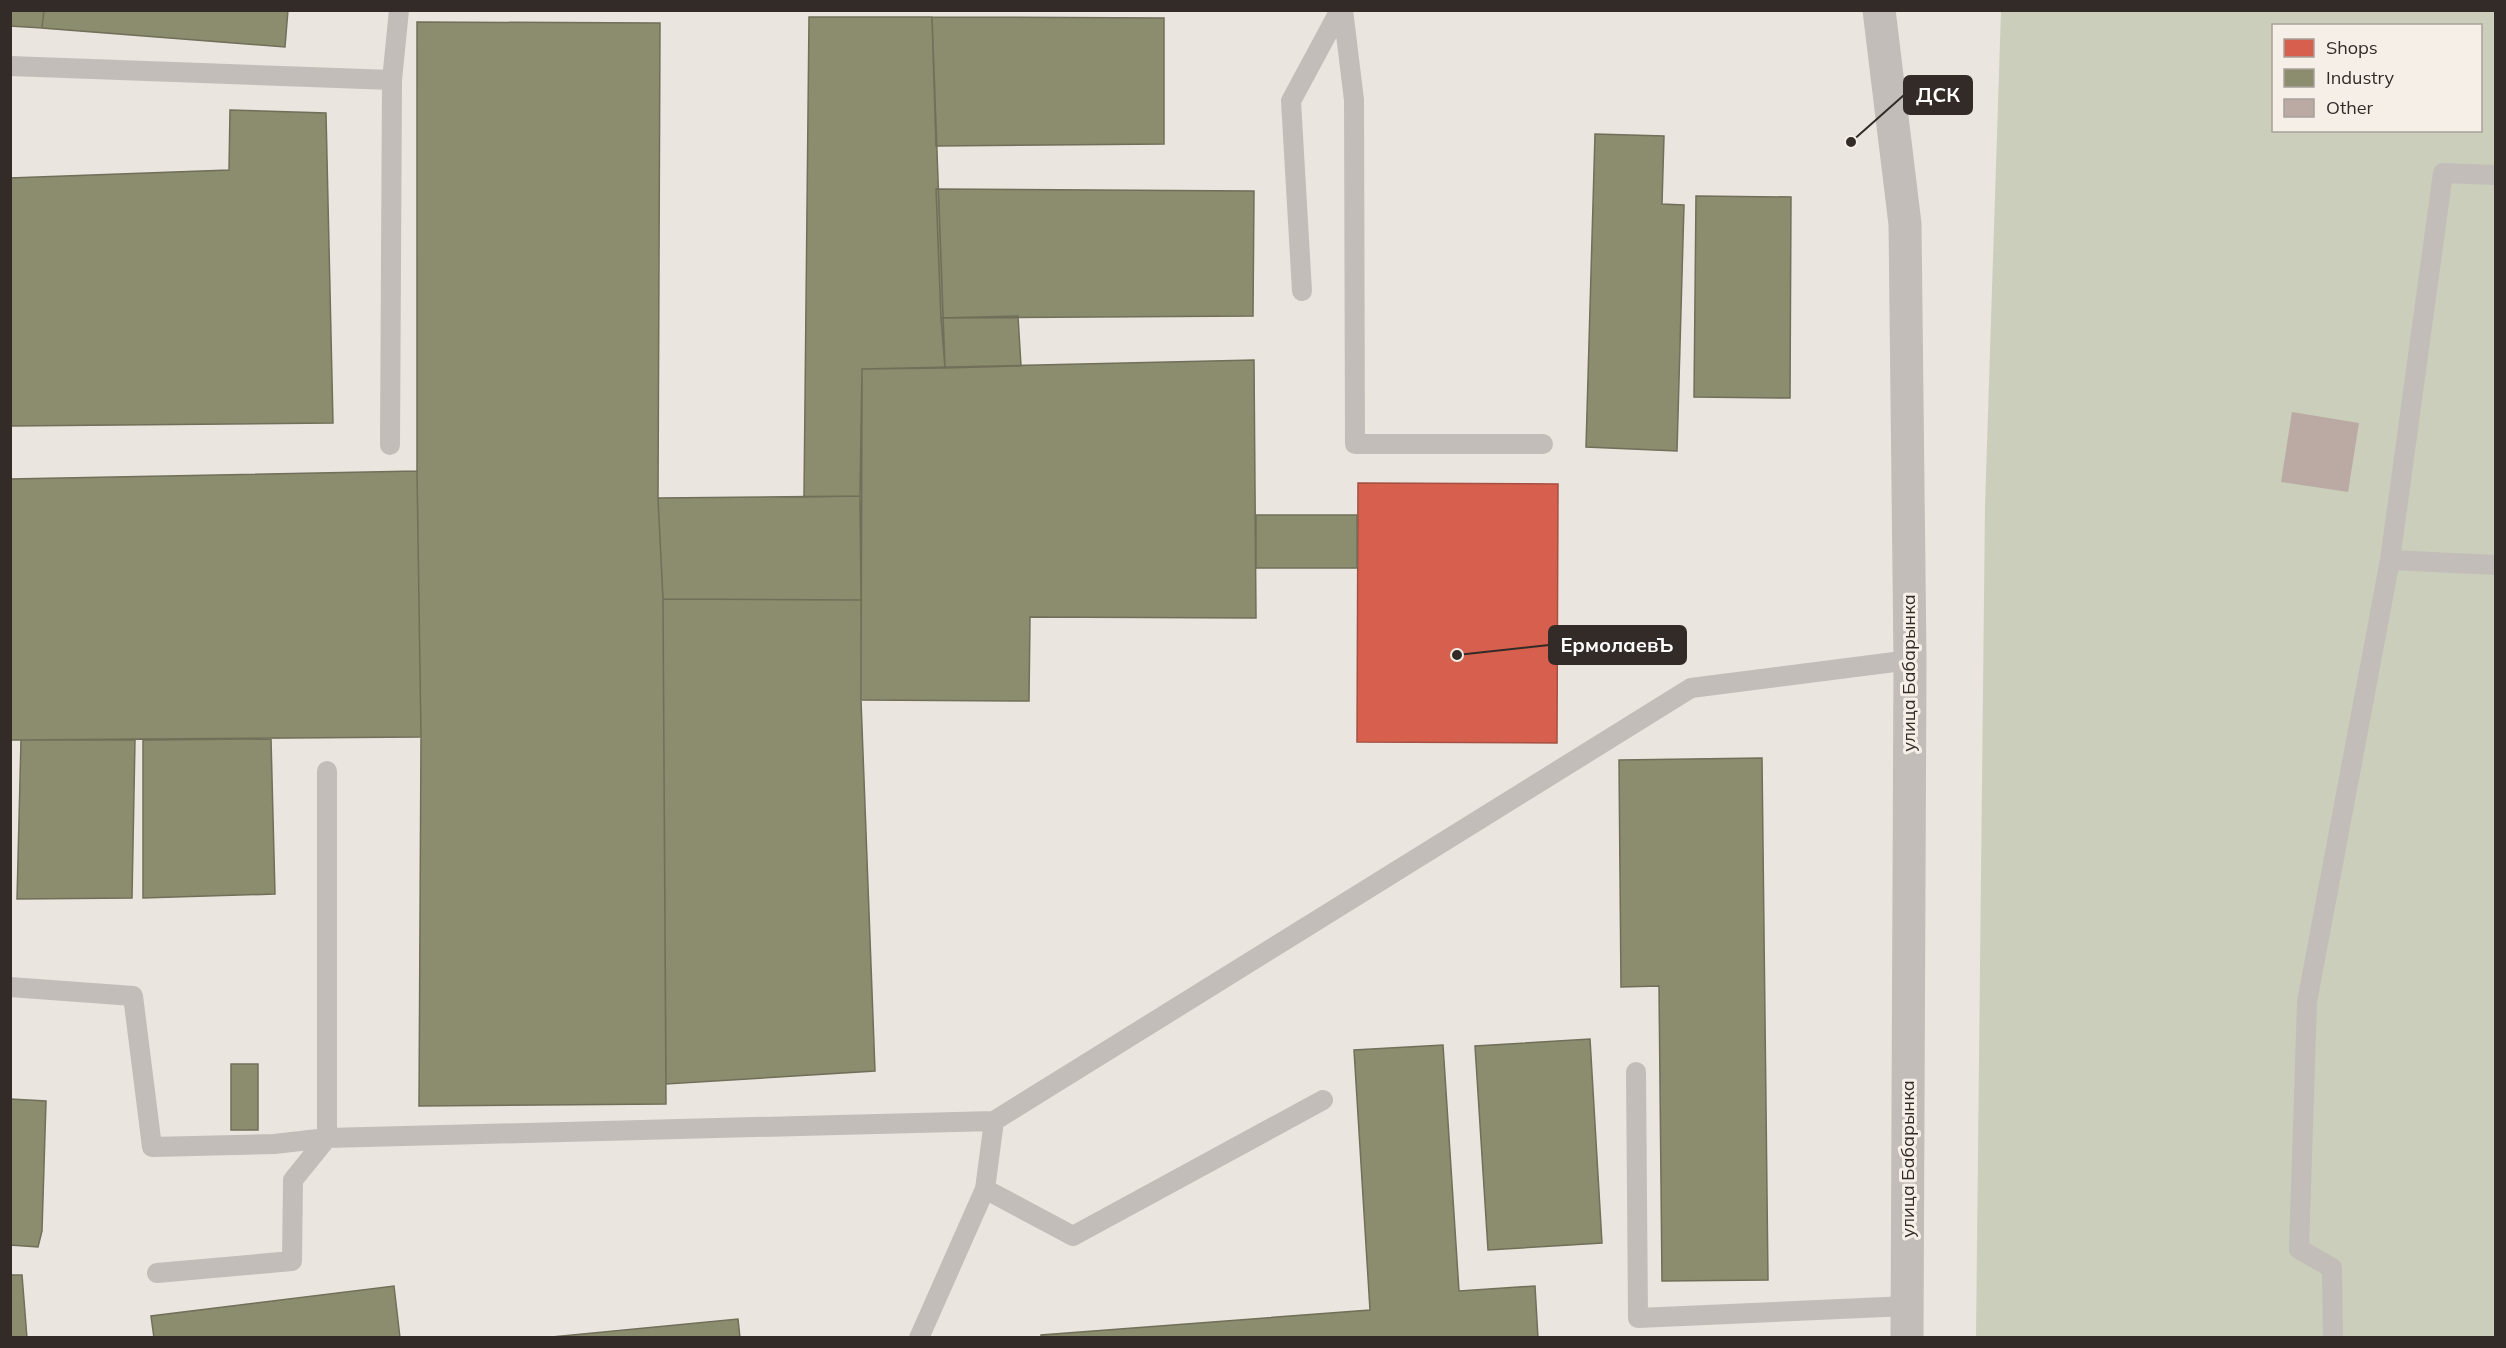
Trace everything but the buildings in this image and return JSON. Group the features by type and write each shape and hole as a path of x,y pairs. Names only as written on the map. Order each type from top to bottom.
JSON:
{"street":[{"name":"улица Бабарынка","path":"1879,10 1905,224 1910,660 1907,1322"}],"lane":[{"path":"390,445 392,80 399,10"},
{"path":"1302,291 1291,101 1342,10"},
{"path":"1342,10 1354,100 1355,444 1543,444"},
{"path":"10,66 392,80"},
{"path":"2333,1338 2332,1268 2299,1249 2307,1002 2390,560 2443,173 2496,175"},
{"path":"2390,560 2496,565"},
{"path":"10,987 133,996 152,1147 274,1144 327,1138 994,1121 1691,688 1910,660"},
{"path":"158,1273 292,1261 293,1180 327,1138 327,771"},
{"path":"1636,1072 1638,1318 1907,1322"},
{"path":"985,1189 1073,1236 1323,1100"},
{"path":"919,1338 985,1189 994,1121"}],"green space":[{"path":"2001,11 2495,11 2495,1337 1976,1338 1985,506"}],"place":[{"name":"ДСК","path":"1851,142"},
{"name":"ЕрмолаевЪ","path":"1457,655"}]}
